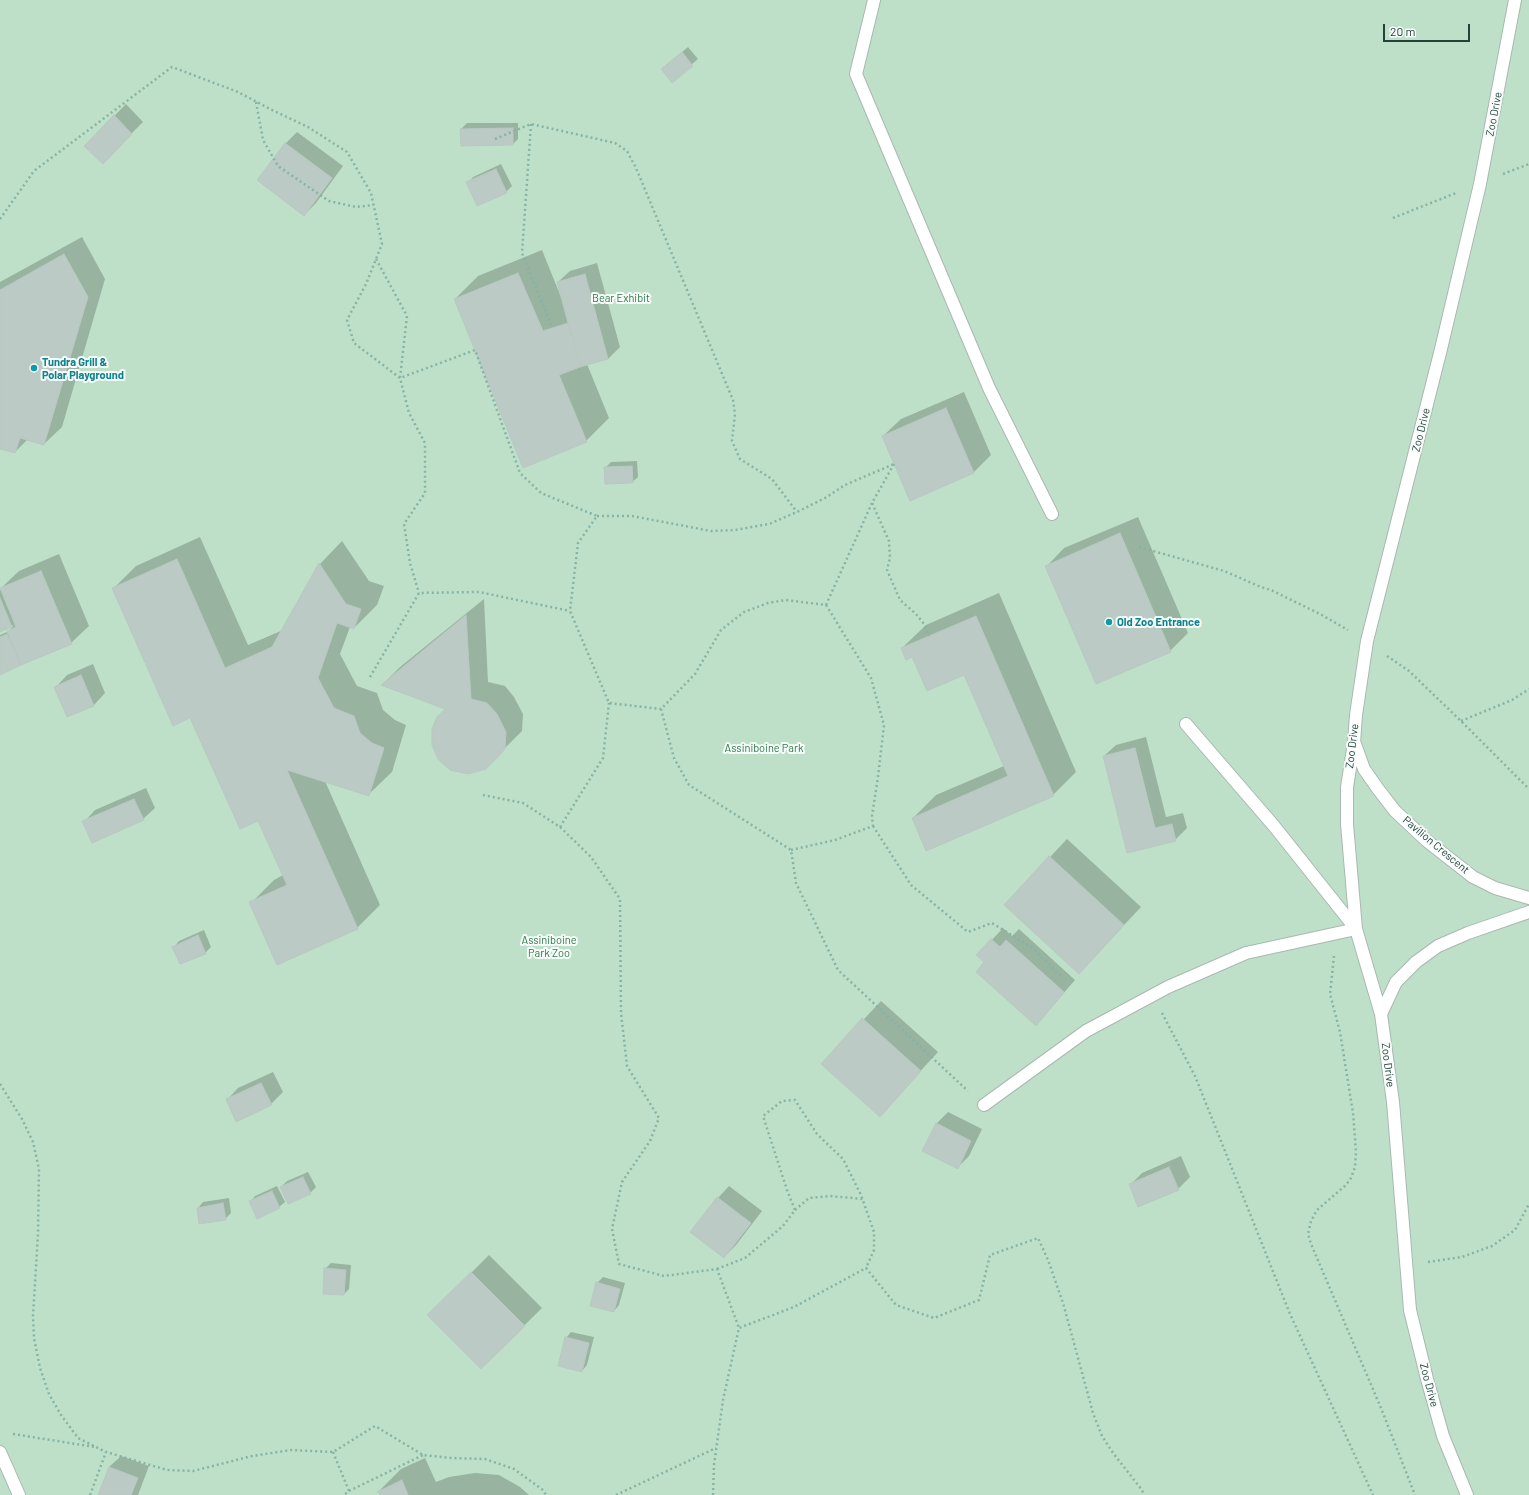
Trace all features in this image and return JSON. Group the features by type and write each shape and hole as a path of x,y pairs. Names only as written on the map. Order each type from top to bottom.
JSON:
{"street":[{"path":"874,0 856,74 989,388 1052,514"},
{"name":"Zoo Drive","path":"1467,1495 1443,1436 1410,1310 1393,1102 1381,1014 1356,929 1348,824 1347,787 1367,641 1441,349 1480,184 1515,0"},
{"path":"984,1106 1086,1031 1168,987 1246,953 1356,929 1274,826 1186,724"},
{"name":"Pavilion Crescent","path":"1354,743 1364,769 1378,789 1395,811 1427,841 1473,876 1494,888 1529,898"},
{"path":"1381,1014 1396,982 1416,962 1438,946 1468,933 1529,912"},
{"path":"0,1452 19,1495"}],"path":[{"path":"0,219 34,171 172,67 238,92 308,127 347,152 371,193 382,244 366,284 347,320 354,343 400,378"},
{"path":"256,102 263,140 278,166 329,201 356,207 373,205"},
{"path":"495,139 531,124 615,143 627,152 639,175 733,400 735,414 732,441 740,459 772,479 797,512"},
{"path":"531,124 522,254 552,325"},
{"path":"370,677 419,593 410,563 404,524 424,493 425,443 409,413 400,378 407,316 376,259"},
{"path":"400,378 475,350 520,473 541,493 596,516 632,516 711,531 735,530 769,524 825,498 845,485 894,464 872,503 826,605"},
{"path":"872,503 889,541 890,558 887,570 900,600 916,614 924,624 929,636"},
{"path":"560,827 602,758 609,703 570,611 578,543 596,516"},
{"path":"419,593 479,592 570,611"},
{"path":"661,709 695,674 721,630 744,612 768,602 786,600 826,605"},
{"path":"826,605 871,678 884,725 872,816 873,826 911,884 968,932 992,924 1031,947 1061,976"},
{"path":"1461,721 1512,700 1529,689"},
{"path":"609,703 661,709"},
{"path":"661,709 674,758 689,785 792,850 835,840 873,826"},
{"path":"483,795 523,803 560,827 590,857 620,899 621,1013 627,1066 659,1118 650,1141 622,1182 612,1229 619,1264 664,1276 717,1269 745,1258 782,1226 795,1210 809,1198 830,1196 863,1199"},
{"path":"792,850 796,882 838,970 984,1106"},
{"path":"1335,933 1336,946 1332,963 1330,994 1340,1032 1353,1113 1356,1160 1351,1178 1346,1185 1317,1210 1311,1221 1308,1234 1381,1408 1415,1495"},
{"path":"1152,995 1196,1076 1290,1314 1373,1495"},
{"path":"0,1084 22,1119 33,1142 39,1169 38,1234 33,1316 34,1338 40,1368 49,1394 61,1415 78,1438 106,1452 168,1470 186,1471 214,1466 252,1456 291,1450 333,1452 375,1426 423,1455 451,1458 485,1458 514,1469 543,1490 546,1495"},
{"path":"739,1328 794,1307 866,1268 874,1250 874,1232 863,1199 843,1159 817,1134 796,1100 782,1101 763,1116 795,1210"},
{"path":"1406,1266 1462,1257 1492,1246 1516,1230 1529,1204"},
{"path":"866,1268 896,1305 934,1318 979,1300 990,1255 1038,1238 1048,1260 1063,1303 1093,1413 1102,1436 1113,1453 1142,1490 1144,1495"},
{"path":"713,1495 716,1448 723,1400 739,1328 717,1269"},
{"path":"8,1433 97,1448"},
{"path":"616,1495 716,1448"},
{"path":"90,1495 106,1452"},
{"path":"333,1452 349,1491"},
{"path":"344,1495 349,1491 423,1455"}],"green space":[{"name":"Assiniboine Park","path":"0,0 1529,0 1529,1495 0,1495"}],"building":[{"path":"682,52 693,66 672,83 661,69"},
{"path":"114,115 132,134 103,164 84,146"},
{"path":"513,128 513,145 461,146 460,129"},
{"path":"285,143 332,178 304,216 257,180"},
{"path":"496,169 507,193 477,206 466,182"},
{"name":"Tundra Grill & Polar Playground","path":"64,254 88,297 44,445 20,438 15,453 0,449 0,290"},
{"path":"518,273 543,331 568,323 580,367 559,375 587,442 523,468 454,299"},
{"path":"585,274 608,359 580,367 557,282"},
{"path":"946,408 974,473 910,501 882,436"},
{"path":"632,466 633,483 605,484 604,467"},
{"path":"1120,533 1171,652 1096,684 1045,566"},
{"path":"177,559 225,668 272,647 319,563 346,604 361,609 354,629 337,623 318,678 334,708 354,716 360,733 372,743 384,748 369,796 287,770 358,929 277,965 249,902 287,885 258,821 240,829 190,718 173,726 112,588"},
{"path":"41,571 72,644 21,665 7,631 16,627 0,588"},
{"path":"0,598 12,627 0,632"},
{"path":"466,615 471,699 487,703 497,714 506,732 505,749 486,769 468,774 450,770 438,759 432,745 432,729 437,717 445,709 381,685"},
{"path":"976,616 1054,796 926,851 912,818 1008,776 964,675 927,691 912,657 906,660 901,648"},
{"path":"7,634 21,665 0,675 0,637"},
{"path":"81,675 94,706 67,717 54,687"},
{"path":"1135,748 1155,828 1172,824 1176,841 1127,853 1103,756"},
{"path":"134,799 144,820 92,843 82,821"},
{"path":"1049,856 1124,925 1079,974 1004,905"},
{"path":"198,935 206,954 180,964 172,947"},
{"path":"991,939 1000,947 1006,940 1064,992 1036,1026 976,972 984,962 976,955"},
{"path":"862,1018 921,1071 880,1117 821,1064"},
{"path":"261,1083 272,1105 236,1122 226,1099"},
{"path":"936,1123 971,1141 958,1169 922,1151"},
{"path":"1169,1167 1179,1190 1138,1207 1129,1184"},
{"path":"303,1177 311,1194 288,1204 280,1187"},
{"path":"272,1191 280,1208 257,1219 249,1201"},
{"path":"717,1197 751,1223 724,1258 690,1232"},
{"path":"223,1203 226,1220 199,1224 197,1208"},
{"path":"324,1268 346,1270 344,1295 323,1294"},
{"path":"471,1272 525,1326 481,1369 427,1315"},
{"path":"596,1282 620,1289 614,1312 590,1306"},
{"path":"565,1337 589,1343 582,1372 558,1366"},
{"path":"109,1467 138,1478 131,1495 98,1495"},
{"path":"402,1480 408,1495 382,1495 377,1492"}],"place":[{"name":"Tundra Grill & Polar Playground","path":"34,368"},
{"name":"Old Zoo Entrance","path":"1109,622"}],"park label":[{"name":"Bear Exhibit","path":"621,298"},
{"name":"Assiniboine Park Zoo","path":"549,946"}]}
